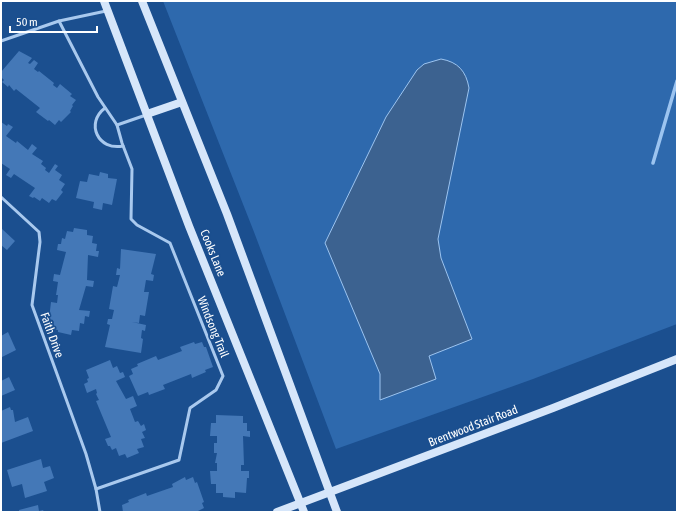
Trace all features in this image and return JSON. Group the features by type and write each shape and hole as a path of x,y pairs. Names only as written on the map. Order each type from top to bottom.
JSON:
{"main road":[{"name":"Cooks Lane","path":"104,1 189,226 304,512"},
{"path":"142,1 226,214 331,492 337,512"},
{"path":"146,114 182,102"},
{"name":"Brentwood Stair Road","path":"277,512 677,360"}],"lane":[{"path":"1,41 59,21 108,11"},
{"name":"Windsong Trail","path":"59,21 98,97 117,125 132,169 131,219 141,228 170,243 223,376 216,390 190,408 179,460 96,489"},
{"path":"105,108 97,116 95,122 98,138 112,147 123,146"},
{"path":"117,125 146,114"},
{"name":"Faith Drive","path":"1,197 38,232 40,242 32,305 86,454 96,489"},
{"path":"96,489 100,512"}],"shaded area":[{"path":"163,1 677,1 677,324 533,379 336,449 254,232"},
{"path":"441,59 452,62 460,68 466,77 469,88 438,239 441,258 472,339 429,356 436,379 380,400 380,374 325,243 386,117 417,70 424,64"}],"building":[{"path":"19,51 32,58 28,63 30,64 34,60 38,63 34,69 38,72 39,71 54,83 53,85 57,88 60,84 72,94 70,96 76,100 72,105 71,112 61,122 59,120 55,125 49,120 48,121 36,112 40,108 16,89 14,91 9,85 8,87 2,82 4,80 1,77 1,72"},
{"path":"1,122 7,126 8,124 13,127 6,136 16,143 17,141 28,150 32,144 37,148 32,154 43,161 41,164 46,168 45,170 49,173 55,164 58,166 55,170 62,175 59,180 65,184 61,190 63,192 56,201 52,199 49,203 42,198 40,201 29,196 35,188 14,174 11,178 6,175 10,169 1,163"},
{"path":"100,172 108,174 108,178 117,179 112,205 103,203 102,210 93,208 94,202 76,198 80,181 87,182 89,174 99,176"},
{"path":"1,228 15,241 7,250 1,245"},
{"path":"74,228 87,230 87,235 93,236 92,243 97,244 96,251 99,251 98,257 88,255 87,280 94,281 93,287 86,286 79,310 90,311 89,317 85,316 84,324 80,323 79,331 72,330 71,335 52,329 53,320 49,319 51,302 57,303 58,295 56,295 58,282 53,281 54,274 60,275 66,252 57,250 58,244 61,244 62,238 65,239 67,231 73,232"},
{"path":"121,249 156,254 151,274 154,275 153,281 146,280 144,292 149,292 145,316 140,315 139,323 132,322 146,325 145,331 142,330 141,338 143,339 141,353 105,347 110,325 107,324 108,319 112,319 114,310 109,309 113,286 117,287 120,275 116,275 117,268 120,269"},
{"path":"8,332 16,350 2,357 1,336"},
{"path":"194,342 195,344 202,342 204,347 206,347 213,367 192,378 191,374 163,385 165,389 149,395 148,392 138,396 129,376 133,374 131,369 138,366 137,364 156,356 158,360 182,351 180,347"},
{"path":"110,360 113,368 117,366 120,373 123,372 125,377 116,381 126,399 133,396 137,406 130,409 135,422 138,421 141,426 144,424 146,430 142,432 145,438 141,439 144,447 137,449 139,453 127,458 125,454 119,456 116,448 112,450 110,446 108,446 105,439 111,437 96,401 99,400 96,394 96,389 87,393 84,384 88,382 87,379 89,378 86,370"},
{"path":"9,377 15,390 1,396 1,381"},
{"path":"10,407 11,410 13,410 15,422 28,417 33,431 1,443 1,411"},
{"path":"216,415 243,416 243,423 247,423 247,431 250,431 250,437 243,436 244,465 241,465 241,471 249,471 246,493 235,492 235,498 223,497 223,493 216,493 216,484 211,484 210,471 217,471 217,463 215,463 217,453 214,453 214,443 217,443 217,436 210,436 211,423 216,423"},
{"path":"41,459 43,468 50,466 54,478 44,482 47,491 25,498 22,484 12,487 7,470"},
{"path":"185,477 186,480 193,477 195,483 197,482 204,502 202,503 204,508 198,512 123,512 122,505 129,502 128,500 146,493 147,496 173,487 172,484"},
{"path":"38,505 39,511 43,510 44,512 19,512 19,510"}],"waterway":[{"path":"653,163 677,81"}]}
